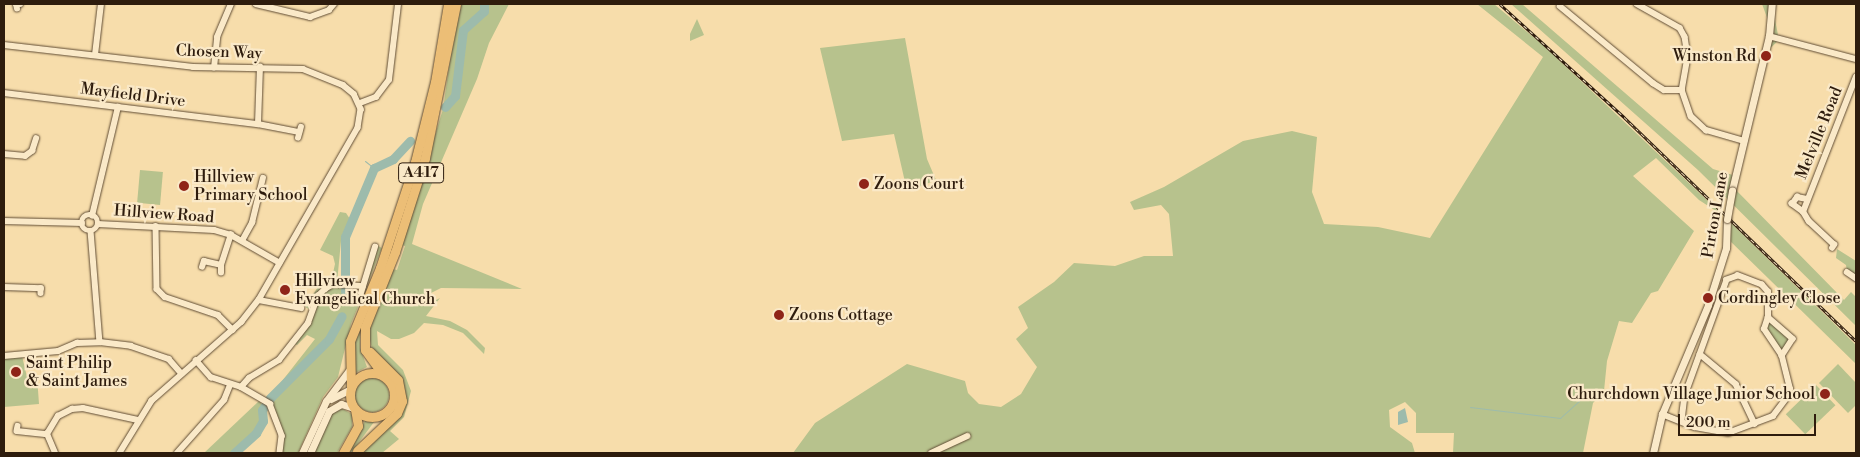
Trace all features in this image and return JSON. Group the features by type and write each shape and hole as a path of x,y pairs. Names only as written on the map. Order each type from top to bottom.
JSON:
{"highway":[{"name":"A417","path":"351,388 349,370 352,336 380,268 415,162 436,73 448,4"},
{"name":"A417","path":"363,335 425,158 456,4"},
{"path":"357,452 386,412 394,393 384,376 370,360 363,335"},
{"path":"357,452 397,413 402,397 398,380 374,356 363,335"},
{"path":"344,453 358,426 351,388 365,374 384,376"},
{"path":"355,408 374,417 386,412"}],"street":[{"path":"96,55 101,4"},
{"path":"214,68 217,37 231,4"},
{"path":"256,4 310,17 329,10 334,4"},
{"path":"120,453 138,420 152,401 181,373 233,330 259,300 335,173 362,120 360,103 376,97 389,80 398,4"},
{"path":"1637,4 1680,28 1685,36 1688,57 1682,90 1691,116 1706,130 1744,141"},
{"name":"Pirton Lane","path":"1653,453 1662,414 1708,305 1726,248 1727,218 1732,190 1768,36 1772,4"},
{"path":"1560,6 1658,86 1672,91 1682,90"},
{"path":"1768,36 1856,59"},
{"name":"Chosen Way","path":"4,45 214,68 260,67 303,70 343,85 354,94 360,103"},
{"path":"258,124 260,67"},
{"name":"Melville Road","path":"1804,212 1807,199 1856,76"},
{"name":"Mayfield Drive","path":"4,93 258,124 299,132"},
{"path":"92,216 118,107"},
{"path":"4,154 25,156 37,144"},
{"path":"242,241 252,223 263,178"},
{"name":"Melville Road","path":"1807,199 1797,197 1792,204 1804,212 1809,222 1834,245 1832,248"},
{"path":"82,223 85,217 92,216"},
{"path":"92,216 98,224 91,231 100,342"},
{"path":"4,221 82,223"},
{"path":"82,223 85,229 91,231"},
{"name":"Hillview Road","path":"98,224 204,228 231,235 280,263"},
{"path":"156,226 157,289 165,298 218,315 233,330"},
{"path":"220,273 231,235"},
{"path":"361,293 375,247"},
{"path":"203,262 222,265"},
{"path":"1847,272 1856,278"},
{"path":"1662,414 1695,427 1728,433 1773,416 1788,396 1782,356 1764,329 1768,317 1766,288 1732,277 1722,288 1685,396 1682,421"},
{"path":"241,387 249,378 279,360 308,323 318,296 330,286 363,286"},
{"path":"4,287 41,288"},
{"path":"259,300 300,308"},
{"path":"1768,317 1793,339 1782,356"},
{"path":"4,356 58,351 77,343 100,342 131,346 169,359 181,373"},
{"path":"1700,354 1736,384 1754,424"},
{"path":"196,360 211,377 230,385 241,387 270,404 282,436 280,453"},
{"path":"302,453 323,406 349,370"},
{"path":"177,453 179,446 224,400 230,385"},
{"path":"323,406 351,388"},
{"path":"310,453 329,410 341,404 355,408"},
{"path":"47,434 58,416 72,409 83,408 138,420"},
{"path":"17,431 47,434"},
{"path":"47,434 55,453"},
{"path":"931,453 967,436"}],"green space":[{"path":"458,4 509,4 489,43 477,79 423,204 412,244 522,289 441,288 425,296 433,296 432,302 440,298 426,316 450,321 467,330 485,348 484,354 463,333 443,325 424,323 414,333 399,339 391,339 377,331 378,345 403,370 411,391 404,417 390,431 399,439 382,453 363,453 396,417 400,377 373,353 367,327 393,269 397,270 405,246 401,245 443,109"},
{"path":"1477,4 1494,4 1544,46 1724,216 1699,200 1656,158 1633,176 1694,231 1658,291 1651,293 1632,323 1619,321 1607,361 1604,391 1593,403 1583,453 1453,453 1454,433 1416,433 1416,413 1405,402 1389,410 1390,427 1412,443 1415,453 793,453 815,423 907,364 965,381 968,393 979,404 1001,407 1021,394 1037,367 1016,339 1028,328 1018,307 1054,282 1074,263 1115,266 1144,256 1173,256 1169,214 1161,205 1134,210 1130,202 1164,187 1243,141 1292,131 1317,137 1312,192 1324,224 1378,227 1430,238 1543,57"},
{"path":"1511,4 1522,4 1713,169 1736,176 1733,187 1844,300 1851,292 1856,297 1856,326 1698,170"},
{"path":"1762,4 1772,4 1779,40 1763,55 1769,23"},
{"path":"697,19 704,35 690,41 690,34"},
{"path":"905,38 927,159 936,180 919,187 905,182 894,134 842,141 820,48"},
{"path":"433,114 392,249 360,330 360,348 367,367 355,373 351,349"},
{"path":"140,170 163,172 160,205 137,203"},
{"path":"340,212 346,213 350,219 341,241 337,283 333,283 360,298 378,246 382,248 351,324 338,377 323,397 298,453 282,453 283,443 270,404 272,401 266,397 275,390 315,339 307,335 297,345 293,343 314,312 305,307 323,279 331,282 335,264 333,256 320,250"},
{"path":"1727,219 1856,345 1856,364 1727,238"},
{"path":"1837,249 1856,261 1856,278 1847,272 1846,265 1836,258"},
{"path":"1768,317 1793,339 1782,356 1766,336"},
{"path":"22,356 27,377 37,376 39,404 4,407 4,358"},
{"path":"1838,364 1856,383 1856,405 1848,413 1819,383"},
{"path":"372,378 384,383 389,395 384,407 372,412 360,407 355,395 360,383"},
{"path":"1816,385 1835,405 1805,434 1786,414"},
{"path":"259,401 264,406 263,421 256,433 234,453 204,453"},
{"path":"341,408 352,414 352,427 337,453 314,453 330,414"},
{"path":"365,421 374,422 351,453 347,453"}],"shaded area":[{"path":"1405,408 1408,422 1398,425 1398,412"}],"waterway":[{"path":"445,107 455,96 463,30 484,11 484,4"},
{"path":"345,291 345,237 374,168 393,159 410,141"},
{"path":"365,161 374,168"},
{"path":"234,453 256,433 263,421 262,410 270,398 329,339 342,316"},
{"path":"1470,407 1560,418 1589,392"}],"railway":[{"path":"1500,4 1624,117 1856,341"}],"place":[{"name":"Winston Rd","path":"1766,56"},
{"name":"Zoons Court","path":"864,184"},
{"name":"Hillview Primary School","path":"184,186"},
{"name":"Hillview Evangelical Church","path":"285,290"},
{"name":"Cordingley Close","path":"1708,298"},
{"name":"Zoons Cottage","path":"779,315"},
{"name":"Saint Philip & Saint James","path":"16,372"},
{"name":"Churchdown Village Junior School","path":"1825,394"}]}
